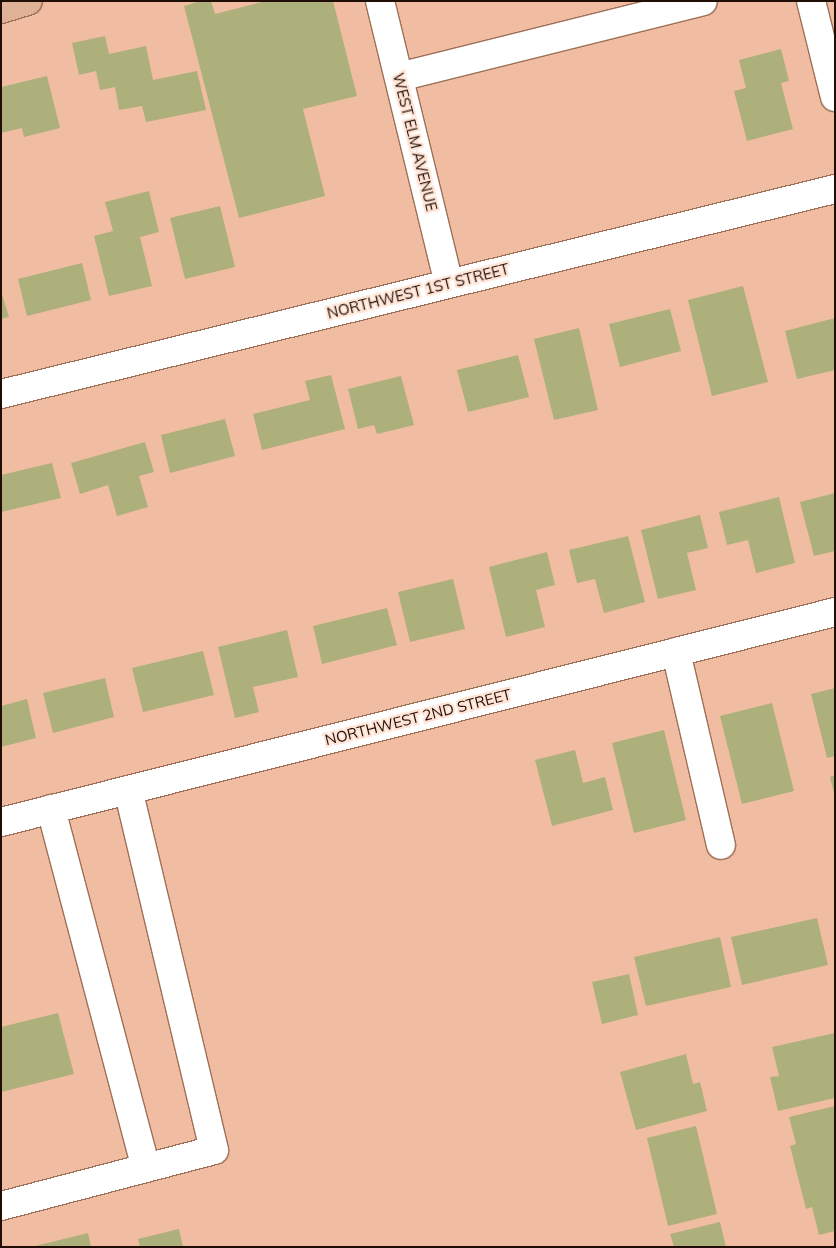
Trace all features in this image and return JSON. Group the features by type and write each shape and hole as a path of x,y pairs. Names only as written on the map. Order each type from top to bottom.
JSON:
{"main road":[{"path":"1,9 28,1"}],"street":[{"name":"WEST ELM AVENUE","path":"380,1 450,283"},
{"path":"399,78 703,1"},
{"path":"811,1 835,97"},
{"name":"NORTHWEST 1ST STREET","path":"1,394 835,189"},
{"name":"NORTHWEST 2ND STREET","path":"1,822 835,612"},
{"path":"676,652 721,845"},
{"path":"1,1206 214,1150 128,790"},
{"path":"51,809 146,1168"}],"building":[{"path":"201,1 211,1 215,14 266,1 333,1 357,96 303,109 325,196 239,218 184,6"},
{"path":"105,36 109,54 146,46 153,80 197,71 206,110 146,122 142,106 119,110 115,87 100,90 96,71 79,75 72,43"},
{"path":"781,49 789,81 781,83 793,129 747,141 734,91 746,88 739,60"},
{"path":"47,76 60,128 24,137 22,128 1,133 1,87"},
{"path":"149,191 159,232 140,237 152,286 109,296 94,236 113,231 105,202"},
{"path":"220,206 235,267 185,279 170,218"},
{"path":"82,263 91,300 27,316 18,279"},
{"path":"743,286 768,382 712,396 688,300"},
{"path":"1,291 9,317 1,319"},
{"path":"670,309 681,351 620,367 609,324"},
{"path":"835,318 835,370 797,379 785,331"},
{"path":"579,328 598,410 554,420 534,339"},
{"path":"518,355 529,397 468,412 457,370"},
{"path":"331,375 345,429 262,450 253,414 310,400 305,381"},
{"path":"401,376 414,425 377,434 374,425 358,429 348,389"},
{"path":"225,419 235,456 170,473 161,435"},
{"path":"145,442 154,472 139,476 148,507 117,516 108,485 80,494 71,463"},
{"path":"52,463 61,498 1,512 1,475"},
{"path":"835,493 835,551 814,556 800,502"},
{"path":"779,497 795,563 756,573 748,540 727,545 719,512"},
{"path":"700,515 708,548 687,553 696,590 658,599 641,530"},
{"path":"628,536 645,602 604,613 595,579 577,583 569,550"},
{"path":"547,552 555,585 536,590 545,627 506,637 489,567"},
{"path":"453,579 465,629 410,642 398,592"},
{"path":"387,608 397,645 322,664 313,626"},
{"path":"287,630 298,677 253,687 259,712 235,718 218,647"},
{"path":"203,651 214,695 143,712 132,668"},
{"path":"105,678 114,717 53,733 43,693"},
{"path":"835,688 835,756 827,758 811,694"},
{"path":"27,699 36,738 1,747 1,706"},
{"path":"772,703 794,791 742,804 720,716"},
{"path":"664,730 686,820 634,833 612,743"},
{"path":"575,750 583,783 605,777 613,810 552,826 535,760"},
{"path":"835,775 835,793 834,793 830,777"},
{"path":"817,918 828,965 742,985 731,937"},
{"path":"720,937 731,987 646,1006 634,957"},
{"path":"629,974 638,1015 602,1024 592,982"},
{"path":"58,1013 74,1074 1,1092 1,1027"},
{"path":"835,1033 835,1098 778,1111 770,1077 779,1076 772,1047"},
{"path":"686,1054 693,1084 700,1082 707,1111 636,1130 620,1072"},
{"path":"835,1106 835,1231 819,1235 812,1207 806,1209 790,1146 796,1144 789,1117"},
{"path":"696,1126 717,1214 668,1226 647,1138"},
{"path":"720,1222 726,1247 674,1247 670,1234"},
{"path":"179,1229 183,1247 140,1247 138,1239"},
{"path":"88,1233 91,1247 35,1247 35,1246"}]}
